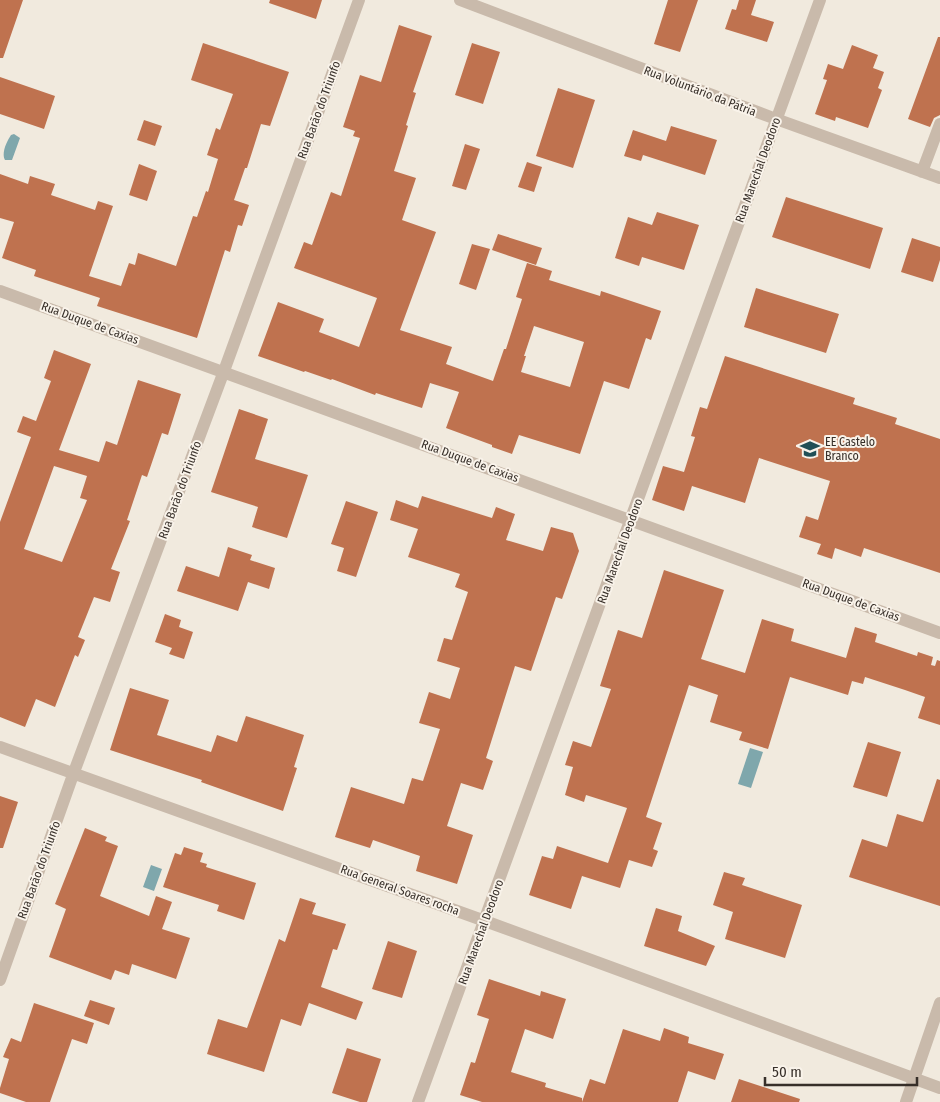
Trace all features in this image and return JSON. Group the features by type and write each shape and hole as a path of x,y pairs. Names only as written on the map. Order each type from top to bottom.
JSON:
{"street":[{"name":"Rua Barão do Triunfo","path":"0,980 74,772 224,372 359,0"},
{"name":"Rua Voluntário da Pátria","path":"460,0 776,119 940,178"},
{"name":"Rua Marechal Deodoro","path":"418,1102 632,520 820,0"},
{"path":"922,172 940,124"},
{"name":"Rua Duque de Caxias","path":"0,291 940,633"},
{"name":"Rua General Soares rocha","path":"0,746 940,1088"},
{"path":"906,1102 940,1003"}],"water":[{"path":"14,134 20,138 12,160 5,160 5,147 11,135"},
{"path":"750,748 763,752 751,788 738,784"},
{"path":"151,865 162,869 154,891 143,887"}],"building":[{"path":"0,0 23,0 3,58 0,58"},
{"path":"270,0 322,0 316,19 269,3"},
{"path":"668,0 698,0 680,52 654,44"},
{"path":"739,0 756,0 751,15 774,22 767,42 725,29 732,9 736,10"},
{"path":"399,25 432,36 413,92 416,93 394,171 416,178 402,220 436,232 400,330 452,347 446,364 493,381 504,349 506,349 522,299 516,297 527,263 552,271 549,280 600,296 601,291 661,311 651,340 646,338 629,389 604,381 580,454 519,435 512,454 446,428 459,392 430,383 422,408 376,393 375,395 332,379 304,372 258,356 278,302 324,319 319,332 359,347 377,298 294,268 304,242 312,245 331,192 341,196 360,138 353,136 355,131 343,127 360,75 381,82","holes":["534,326 584,342 570,387 521,372"]},
{"path":"938,37 940,37 940,115 934,118 930,127 908,119"},
{"path":"203,43 289,72 270,126 261,124 247,168 245,168 234,200 249,205 242,226 238,225 230,252 225,250 197,338 97,306 100,298 34,276 36,270 2,258 14,222 0,218 0,174 28,184 30,176 55,184 51,195 95,210 98,201 113,206 89,276 121,286 129,263 135,265 138,253 176,266 193,216 197,217 206,191 208,192 218,159 207,155 216,128 220,130 233,94 191,80"},
{"path":"472,43 500,52 483,104 455,95"},
{"path":"852,45 878,55 873,68 884,72 878,88 882,90 868,128 836,117 835,121 815,114 827,80 823,79 828,64 843,69"},
{"path":"0,77 55,96 44,129 0,114"},
{"path":"558,88 595,100 573,168 536,156"},
{"path":"144,120 162,126 155,146 137,140"},
{"path":"671,126 717,140 705,175 643,155 641,161 624,156 633,130 666,141"},
{"path":"465,144 480,149 466,190 452,186"},
{"path":"527,162 542,167 534,192 518,187"},
{"path":"139,164 157,171 147,201 129,195"},
{"path":"786,197 883,228 870,269 772,237"},
{"path":"657,212 699,225 684,270 642,257 639,266 615,258 628,217 652,225"},
{"path":"498,234 542,248 536,265 492,250"},
{"path":"912,238 940,247 940,260 933,282 901,272"},
{"path":"472,244 490,249 476,290 459,284"},
{"path":"756,288 839,314 826,353 744,327"},
{"path":"54,350 91,364 59,450 99,462 106,441 117,445 138,380 181,394 168,435 162,433 147,477 142,475 127,520 130,521 111,569 120,572 110,602 94,597 78,637 85,640 78,657 75,655 55,707 36,699 25,727 0,717 0,522 31,437 17,432 23,416 36,421 51,381 44,378","holes":["54,466 87,476 80,498 87,500 62,562 24,549"]},
{"name":"EE Castelo Branco","path":"725,356 855,398 853,404 897,418 895,424 940,439 940,573 864,548 861,557 835,548 832,559 817,554 821,544 799,537 806,516 818,520 830,481 759,458 745,503 692,486 684,511 652,500 663,466 684,472 695,437 691,436 700,407 707,409"},
{"path":"239,409 268,419 255,459 308,475 287,538 252,527 258,507 211,492"},
{"path":"422,496 492,518 496,507 515,514 506,540 543,551 551,527 573,533 579,551 562,599 556,597 531,671 515,666 486,758 493,761 483,790 461,783 447,826 473,835 457,884 416,871 420,856 373,840 370,848 335,837 351,787 404,804 412,778 423,781 440,729 419,723 429,692 450,699 460,668 437,661 444,638 452,640 468,592 455,587 460,574 408,557 418,529 390,520 396,500 418,508"},
{"path":"346,501 378,512 356,577 337,571 344,548 331,544"},
{"path":"228,547 252,555 250,560 275,568 269,589 248,582 238,611 177,591 186,566 219,577"},
{"path":"664,570 724,590 701,659 745,673 762,619 794,629 791,641 846,658 855,627 877,634 875,642 917,656 918,652 933,657 931,665 935,666 937,660 940,661 940,725 918,718 925,697 865,677 863,684 852,681 848,695 790,677 768,749 739,740 742,732 710,722 718,695 689,685 646,817 662,823 653,849 658,851 652,867 629,860 620,888 582,876 571,909 529,895 542,856 553,859 557,846 608,863 627,808 586,795 584,802 565,795 573,767 565,765 573,741 591,747 611,689 600,686 618,630 642,638"},
{"path":"165,614 181,620 179,627 193,632 184,659 169,654 172,648 155,642"},
{"path":"130,688 169,700 157,735 211,752 217,735 237,742 246,716 304,735 294,767 297,768 283,811 201,782 202,780 110,750"},
{"path":"868,742 901,752 887,797 853,787"},
{"path":"937,779 940,780 940,906 849,877 862,839 887,847 897,814 923,822"},
{"path":"0,796 18,802 3,848 0,848"},
{"path":"85,828 107,837 105,841 118,846 100,896 149,916 156,896 172,902 162,929 190,938 176,979 132,964 129,975 115,970 111,980 49,957 66,909 55,904"},
{"path":"184,847 203,853 200,862 207,864 206,867 256,883 244,920 217,911 219,905 163,887 175,853 181,855"},
{"path":"724,872 745,878 742,885 802,905 785,958 725,939 733,912 713,905"},
{"path":"300,898 316,903 312,914 346,924 337,950 333,949 321,987 363,1002 356,1020 309,1003 301,1026 281,1019 264,1072 207,1054 218,1019 247,1028 279,939 285,942"},
{"path":"656,908 682,916 678,931 715,946 706,966 644,946"},
{"path":"388,941 417,951 402,998 372,989"},
{"path":"489,979 540,996 541,991 566,999 553,1039 525,1029 511,1072 546,1083 545,1087 582,1098 582,1102 482,1102 460,1095 471,1062 475,1063 489,1019 477,1015"},
{"path":"90,1000 115,1008 109,1025 84,1016"},
{"path":"34,1003 94,1023 87,1044 72,1039 50,1102 26,1102 0,1093 9,1059 3,1057 11,1038 21,1042"},
{"path":"664,1028 689,1037 688,1043 724,1054 715,1080 688,1071 678,1102 582,1102 590,1079 605,1084 623,1029 660,1041"},
{"path":"347,1048 381,1059 367,1102 360,1102 332,1093"},
{"path":"739,1079 800,1099 799,1102 731,1102"}],"place":[{"name":"EE Castelo Branco","path":"810,449"}]}
